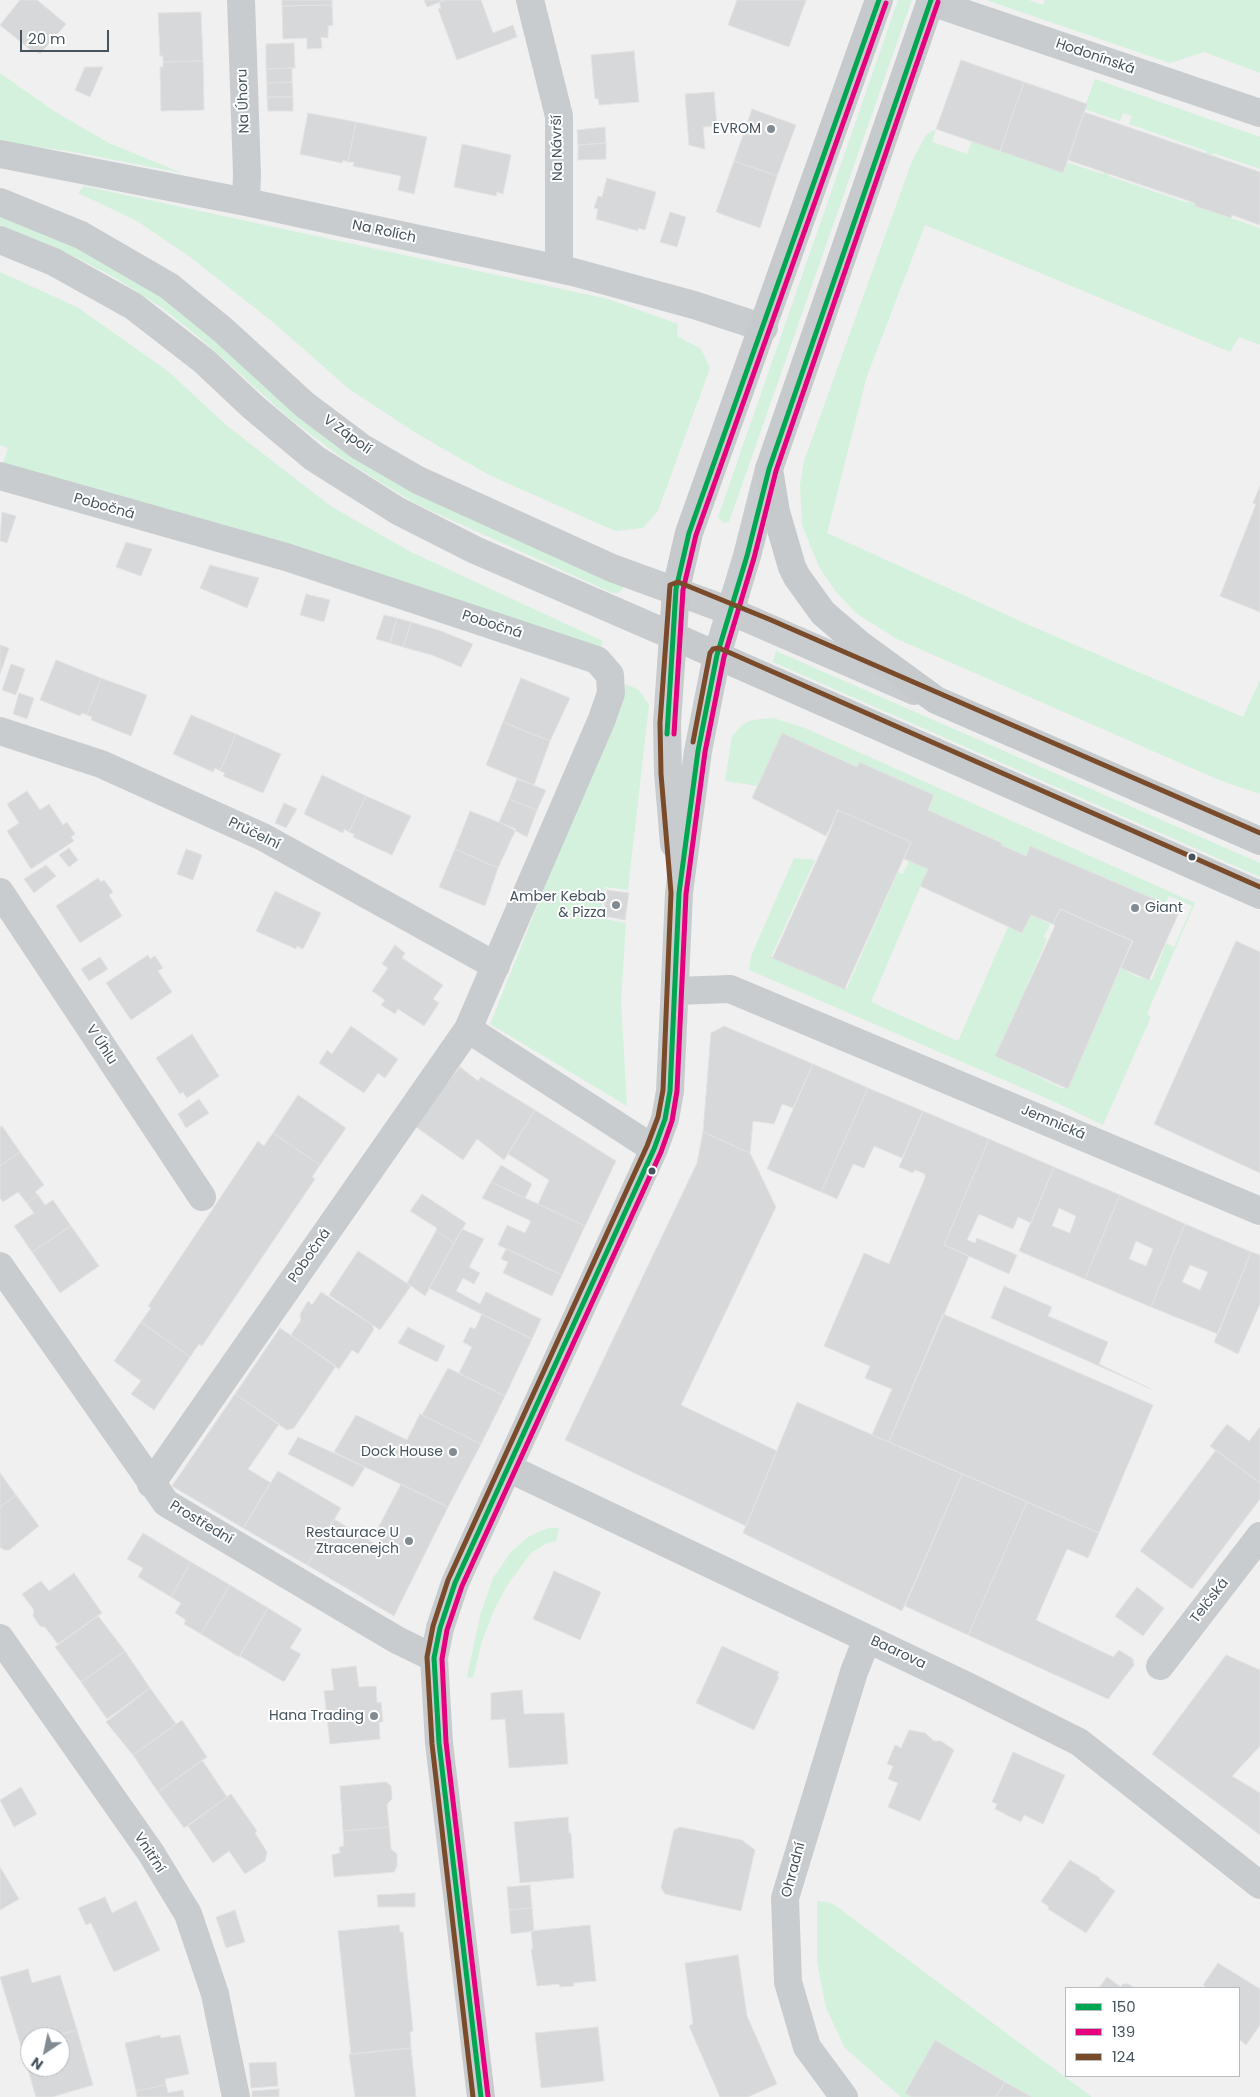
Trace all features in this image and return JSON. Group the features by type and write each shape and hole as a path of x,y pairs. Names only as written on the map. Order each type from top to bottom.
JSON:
{"main road":[{"path":"880,0 689,533 676,589 673,636 1260,895"},
{"path":"931,1 769,468 779,521 792,567 823,613 858,642 936,700 1260,841"}],"street":[{"name":"Na Úhoru","path":"241,0 247,174 246,202"},
{"name":"Na Návrší","path":"530,0 559,116 559,269"},
{"name":"Hodonínská","path":"931,1 1260,113"},
{"name":"Na Rolích","path":"0,154 246,202 559,269 694,305 764,328"},
{"name":"V Zápolí","path":"0,202 81,234 169,286 211,319 306,405 361,447 418,480 612,568 676,589 936,700"},
{"path":"0,240 54,262 133,306 204,361 252,407 314,458 398,511 475,550 673,636 667,723 668,773 679,893"},
{"path":"481,2097 440,1743 434,1658 440,1628 455,1583 654,1149 665,1119 670,1091 679,893 698,751 716,655 746,556 769,468"},
{"name":"Pobočná","path":"0,476 286,557 597,660 610,676 611,693 468,1029 151,1484"},
{"name":"Průčelní","path":"0,731 101,764 264,837 496,966"},
{"name":"V Úhlu","path":"0,892 202,1197"},
{"name":"Jemnická","path":"675,991 730,989 1260,1211"},
{"path":"468,1029 654,1149"},
{"name":"Prostřední","path":"0,1266 166,1503 397,1640 434,1658"},
{"name":"Baarova","path":"508,1468 1079,1742 1260,1885"},
{"name":"Telčská","path":"1160,1666 1260,1536"},
{"name":"Vnitřní","path":"0,1638 151,1853 188,1914 216,1994 236,2097"},
{"name":"Ohradní","path":"844,2097 807,2047 788,1982 785,1898 851,1682 867,1639"}],"green space":[{"path":"898,0 912,0 729,522 724,523 718,518 719,514"},
{"path":"986,0 1029,0 1043,5 1045,0 1260,0 1260,73 1204,52 1170,63"},
{"path":"0,73 54,111 109,143 182,173 68,151 0,142"},
{"path":"1095,79 1260,137 1260,169 1213,153 1212,156 1206,154 1206,151 1129,124 1132,116 1123,113 1120,121 1084,109"},
{"path":"936,129 932,142 967,154 972,141 1066,162 1103,174 1104,172 1110,174 1109,176 1188,203 1189,201 1195,203 1195,206 1260,228 1260,345 1239,337 1230,352 925,225 867,376 827,533 1029,625 1243,717 1260,680 1260,794 1219,780 897,639 857,614 836,592 819,567 802,525 800,485 804,461 912,161 926,135"},
{"path":"84,186 608,299 678,324 677,336 701,349 710,368 658,511 643,528 615,531 489,475 416,433 349,389 274,323 190,257 137,221 78,193"},
{"path":"0,213 40,226 170,298 299,409 623,586 623,589 618,593 612,593 416,504 346,461 289,418 200,338 162,308 114,277 59,249 0,225"},
{"path":"0,272 77,307 169,372 226,425 332,507 411,552 603,641 598,652 1,469 8,448 0,445"},
{"path":"776,651 1260,863 1260,877 773,662"},
{"path":"626,684 639,690 649,705 628,890 605,887 600,918 626,923 621,1001 627,1106 490,1024"},
{"path":"773,718 805,728 1195,903 1147,1014 1151,1017 1103,1125 1055,1102 749,970 751,956 794,858 815,860 771,957 846,990 898,872 903,874 909,861 928,869 871,1002 958,1041 1008,927 1022,933 1031,915 1050,924 1044,937 1047,939 996,1056 1061,1088 1068,1088 1121,968 1135,976 1152,980 1166,943 1174,947 1192,906 1169,896 1165,903 1030,847 1026,856 1001,845 1001,842 928,810 934,795 859,762 857,767 782,733 758,786 725,781 732,736 743,724 752,720"},
{"path":"548,1528 559,1528 556,1541 547,1543 531,1553 508,1584 495,1608 482,1641 473,1678 467,1677 480,1615 493,1578 511,1552 528,1537"},
{"path":"817,1901 832,1903 1092,2097 1032,2097 936,2041 905,2092 912,2097 901,2097 845,2048 826,2008 817,1962"}],"building":[{"path":"20,0 37,0 66,24 40,54 35,50 33,52 0,25"},
{"path":"282,0 332,0 332,5 282,6"},
{"path":"424,0 445,0 427,7"},
{"path":"445,0 481,0 493,33 513,25 517,37 457,60 438,9 441,8 439,2"},
{"path":"737,0 806,0 789,47 728,25"},
{"path":"332,5 333,25 328,26 328,38 321,37 322,48 307,49 307,38 283,39 282,6"},
{"path":"201,12 203,61 163,62 163,56 160,56 158,13"},
{"path":"294,43 295,68 266,69 266,44"},
{"path":"634,51 639,102 599,105 598,98 595,99 591,55"},
{"path":"961,60 1024,82 1000,151 936,129"},
{"path":"203,61 204,110 161,111 160,67 163,67 163,62"},
{"path":"85,67 103,67 90,97 75,90"},
{"path":"292,68 292,82 267,83 266,69"},
{"path":"292,82 293,97 267,97 267,83"},
{"path":"1024,82 1087,104 1063,173 1000,151"},
{"path":"714,92 717,126 703,127 705,149 689,145 685,94"},
{"path":"267,97 293,97 293,111 268,111"},
{"path":"752,109 796,125 777,176 734,161"},
{"path":"1084,112 1260,172 1260,225 1232,215 1231,218 1195,206 1195,203 1068,160"},
{"path":"308,113 356,122 348,162 343,160 342,163 300,154"},
{"path":"356,122 427,137 414,194 398,190 401,176 353,166 354,162 348,162"},
{"path":"605,127 606,143 578,145 577,130"},
{"path":"606,143 606,159 578,160 578,145"},
{"path":"462,144 511,155 503,194 497,192 496,196 454,187"},
{"path":"734,161 777,176 760,228 716,212"},
{"path":"607,178 656,192 645,230 638,228 638,231 596,219 598,209 594,208 598,196 602,197"},
{"path":"670,212 686,217 677,247 660,242"},
{"path":"1260,486 1260,612 1220,596 1256,504 1253,503"},
{"path":"2,512 16,516 7,543 0,541"},
{"path":"126,542 152,549 141,576 116,567"},
{"path":"210,565 259,578 247,608 200,588"},
{"path":"306,594 330,600 324,622 300,615"},
{"path":"384,615 397,618 390,643 376,639"},
{"path":"397,618 411,622 403,647 390,643"},
{"path":"411,622 441,631 473,644 461,667 432,655 403,647"},
{"path":"0,645 9,648 0,674"},
{"path":"56,660 101,678 87,715 82,713 80,716 40,700"},
{"path":"11,664 25,669 16,695 2,690"},
{"path":"101,678 147,695 131,736 91,720 92,717 87,715"},
{"path":"521,678 570,698 550,741 503,722"},
{"path":"19,693 34,698 27,719 13,714"},
{"path":"191,715 236,734 220,771 215,768 213,772 173,754"},
{"path":"503,722 550,741 534,785 486,765"},
{"path":"782,733 857,767 859,762 934,795 928,810 1002,843 1001,845 1026,856 1030,846 1180,910 1149,980 1121,968 1133,941 1060,909 1053,924 1031,915 1022,933 920,886 928,869 904,859 911,842 838,810 826,836 752,798"},
{"path":"236,734 281,754 263,793 223,776 225,773 220,771"},
{"path":"322,775 366,796 349,832 344,829 343,833 304,814"},
{"path":"517,779 546,790 537,810 509,799"},
{"path":"27,791 40,810 49,804 63,825 67,822 75,834 71,837 74,841 31,869 7,831 19,823 7,804"},
{"path":"366,796 411,816 392,855 353,837 354,834 349,832"},
{"path":"509,799 537,810 527,837 499,822"},
{"path":"284,803 297,809 286,828 275,823"},
{"path":"838,810 911,842 845,988 846,990 770,957 773,957"},
{"path":"470,811 516,829 498,868 455,849"},
{"path":"69,848 78,860 69,867 59,855"},
{"path":"186,849 202,855 193,880 177,874"},
{"path":"455,849 498,868 485,906 439,887"},
{"path":"46,865 56,876 34,893 24,879"},
{"path":"98,878 101,882 104,880 113,892 109,895 122,916 80,943 56,906"},
{"path":"607,890 629,893 625,920 603,916"},
{"path":"275,891 321,913 303,949 297,946 296,949 256,931"},
{"path":"1060,909 1132,941 1068,1089 995,1056 1055,926 1053,924"},
{"path":"1236,941 1260,952 1260,1173 1154,1124"},
{"path":"395,945 405,953 402,958 443,985 433,999 439,1003 424,1026 398,1009 395,1014 381,1005 385,1000 372,991 388,968 382,964"},
{"path":"148,955 150,959 155,956 163,968 158,971 172,992 131,1020 106,983"},
{"path":"100,957 108,969 89,981 81,969"},
{"path":"351,1026 398,1059 385,1078 378,1073 364,1093 319,1063 327,1050 332,1054"},
{"path":"724,1026 813,1064 793,1108 782,1104 774,1124 753,1121 750,1153 703,1132 711,1033"},
{"path":"192,1034 219,1076 187,1098 183,1092 180,1094 156,1058"},
{"path":"813,1064 868,1088 821,1192 767,1169"},
{"path":"460,1067 478,1081 481,1077 535,1110 504,1160 477,1139 463,1160 416,1127"},
{"path":"868,1088 923,1111 902,1158 874,1146 864,1168 853,1164 837,1199 821,1192"},
{"path":"298,1095 346,1128 320,1165 273,1133"},
{"path":"199,1099 209,1113 186,1128 178,1114"},
{"path":"535,1110 616,1161 585,1226 538,1204 549,1180 508,1154"},
{"path":"923,1111 989,1139 944,1245 969,1256 889,1442 872,1435 892,1389 865,1378 870,1366 824,1346 864,1253 889,1264 925,1178 925,1174 915,1170 913,1173 899,1167"},
{"path":"2,1126 20,1152 0,1166 0,1127"},
{"path":"703,1132 750,1153 776,1207 681,1405 777,1451 746,1526 565,1440 697,1163"},
{"path":"273,1133 320,1165 312,1177 315,1179 202,1346 199,1344 190,1357 141,1322 151,1308 148,1306 258,1141 264,1146"},
{"path":"989,1139 1054,1167 1031,1223 1018,1217 1013,1229 979,1214 967,1240 975,1243 977,1238 1017,1255 1009,1274 944,1245"},
{"path":"20,1152 44,1185 35,1192 38,1195 27,1203 18,1192 3,1202 0,1198 0,1166"},
{"path":"501,1165 532,1184 525,1198 491,1182"},
{"path":"1054,1167 1120,1195 1085,1279 1019,1251","holes":["1059,1208 1076,1216 1070,1233 1052,1226"]},
{"path":"491,1182 585,1226 562,1275 498,1245 507,1225 525,1233 531,1221 482,1198"},
{"path":"422,1194 466,1223 454,1243 436,1231 437,1228 410,1211"},
{"path":"38,1195 45,1205 53,1200 71,1226 32,1252 14,1226 34,1213 27,1203"},
{"path":"1120,1195 1185,1224 1151,1307 1085,1279","holes":["1136,1241 1153,1249 1146,1266 1129,1259"]},
{"path":"1185,1224 1251,1252 1218,1334 1151,1307","holes":["1190,1265 1208,1272 1200,1290 1182,1282"]},
{"path":"71,1226 99,1266 60,1293 32,1252"},
{"path":"462,1229 484,1239 469,1267 480,1273 474,1284 463,1278 456,1291 480,1304 486,1292 541,1319 532,1339 429,1288"},
{"path":"436,1231 454,1243 425,1296 407,1283"},
{"path":"506,1249 562,1275 552,1296 503,1273 508,1262 501,1259"},
{"path":"358,1251 411,1286 380,1330 329,1295"},
{"path":"1251,1252 1260,1255 1260,1304 1238,1354 1214,1342"},
{"path":"1004,1286 1052,1307 1048,1316 1108,1342 1099,1364 1151,1389 991,1318"},
{"path":"321,1292 374,1326 358,1354 352,1350 339,1369 291,1335 301,1320 300,1314 308,1301 312,1305"},
{"path":"482,1314 532,1339 505,1396 459,1373 472,1347 463,1342 470,1327 475,1329"},
{"path":"943,1314 1153,1405 1099,1533 889,1442"},
{"path":"141,1322 190,1357 154,1410 131,1394 141,1381 114,1361"},
{"path":"408,1327 445,1346 437,1362 398,1343"},
{"path":"280,1328 336,1366 294,1428 287,1430 235,1394"},
{"path":"448,1368 505,1396 481,1444 422,1415"},
{"path":"235,1394 279,1424 248,1469 271,1483 243,1528 172,1486"},
{"path":"797,1402 962,1474 902,1611 743,1533"},
{"path":"420,1414 481,1444 448,1507 334,1452 356,1415 407,1440"},
{"path":"1227,1424 1249,1441 1260,1427 1260,1483 1210,1446"},
{"path":"298,1437 365,1467 353,1487 288,1454"},
{"path":"1216,1450 1260,1483 1260,1499 1192,1589 1140,1551"},
{"path":"278,1471 341,1508 307,1565 243,1528"},
{"path":"0,1473 16,1495 0,1507"},
{"path":"962,1474 1027,1502 968,1635 905,1606"},
{"path":"401,1484 448,1507 394,1616 307,1565 334,1519 377,1545 382,1537 375,1534"},
{"path":"16,1495 39,1526 9,1550 4,1550 0,1547 0,1507"},
{"path":"1027,1502 1099,1533 1088,1558 1067,1549 1036,1620 1113,1657 1119,1650 1133,1659 1134,1665 1108,1699 968,1635"},
{"path":"143,1533 191,1562 171,1597 138,1577 143,1568 127,1559"},
{"path":"191,1562 230,1585 201,1634 184,1624 186,1620 175,1613 181,1603 171,1597"},
{"path":"554,1571 601,1592 580,1640 533,1619"},
{"path":"74,1573 102,1613 58,1644 45,1627 40,1626 33,1616 34,1610 22,1594 41,1581 49,1591"},
{"path":"230,1585 268,1608 239,1657 201,1634"},
{"path":"1137,1587 1164,1608 1143,1636 1115,1616"},
{"path":"268,1608 302,1629 290,1648 301,1654 284,1682 240,1656"},
{"path":"98,1616 125,1651 81,1682 55,1647"},
{"path":"722,1646 779,1672 777,1676 779,1677 754,1730 696,1703"},
{"path":"125,1651 150,1688 107,1719 81,1682"},
{"path":"1226,1655 1260,1670 1260,1746 1232,1776 1260,1793 1260,1835 1152,1754"},
{"path":"356,1666 359,1687 376,1686 377,1703 381,1702 383,1722 379,1722 380,1739 330,1744 324,1691 334,1690 331,1669"},
{"path":"150,1688 176,1724 133,1755 106,1722"},
{"path":"522,1690 524,1714 564,1713 568,1764 509,1768 505,1719 491,1720 491,1693"},
{"path":"182,1720 207,1757 158,1792 133,1755"},
{"path":"909,1730 925,1733 934,1741 941,1741 954,1750 920,1821 888,1807 898,1783 888,1779 893,1766 887,1764 895,1745 901,1748"},
{"path":"1013,1752 1065,1775 1043,1824 1024,1815 1021,1822 995,1809 997,1804 992,1802"},
{"path":"202,1760 227,1797 184,1828 158,1792"},
{"path":"386,1782 391,1786 392,1799 387,1804 389,1827 343,1831 340,1786"},
{"path":"21,1787 37,1814 14,1827 0,1800"},
{"path":"231,1794 257,1831 255,1833 267,1852 265,1861 245,1874 229,1851 213,1863 188,1826"},
{"path":"568,1817 574,1878 520,1883 514,1822"},
{"path":"389,1827 391,1849 397,1854 397,1866 394,1872 334,1877 332,1855 340,1853 339,1847 344,1846 343,1831"},
{"path":"680,1827 742,1840 755,1850 741,1911 665,1894 661,1888 674,1830"},
{"path":"1070,1860 1100,1878 1115,1891 1086,1933 1048,1909 1049,1907 1041,1901"},
{"path":"0,1867 19,1899 0,1910"},
{"path":"530,1885 532,1908 509,1910 507,1887"},
{"path":"415,1893 415,1907 378,1907 377,1895"},
{"path":"105,1897 112,1913 136,1901 160,1950 114,1972 91,1923 86,1925 78,1908"},
{"path":"532,1908 534,1931 511,1934 509,1910"},
{"path":"235,1910 245,1942 226,1948 216,1917"},
{"path":"399,1925 400,1932 403,1932 413,2031 410,2032 411,2048 351,2054 338,1931"},
{"path":"590,1925 596,1981 573,1983 574,1986 560,1987 559,1984 537,1986 531,1949 533,1949 531,1931"},
{"path":"738,1955 747,2016 777,2084 748,2097 720,2097 689,2026 693,2024 685,1963"},
{"path":"1218,1963 1260,1989 1260,2025 1246,2045 1240,2040 1240,1987 1206,1987 1203,1985"},
{"path":"28,1969 32,1983 60,1975 77,2030 70,2032 70,2027 20,2027 20,2043 0,1977"},
{"path":"1107,1977 1121,1987 1100,1987"},
{"path":"1123,1984 1133,1987 1121,1987"},
{"path":"598,2027 604,2081 541,2088 535,2033"},
{"path":"77,2030 93,2085 52,2097 36,2097 30,2077 70,2077 70,2032"},
{"path":"160,2035 161,2038 180,2035 189,2074 165,2079 166,2085 136,2091 125,2043"},
{"path":"935,2040 1005,2082 996,2097 912,2097 905,2093"},
{"path":"411,2048 416,2097 355,2097 349,2054"},
{"path":"276,2062 278,2086 251,2088 249,2063"},
{"path":"1005,2082 1032,2097 996,2097"},
{"path":"166,2085 168,2093 183,2090 184,2097 137,2097 136,2091"},
{"path":"279,2089 279,2097 252,2097 252,2091"}],"transit line":[{"name":"150","path":"667,734 676,589 689,533 879,0"},
{"name":"150","path":"481,2097 439,1743 434,1658 440,1628 455,1583 654,1149 665,1119 670,1091 679,893 698,751 717,655 747,556 769,469 931,0"},
{"name":"139","path":"488,2096 446,1742 442,1659 447,1630 462,1586 661,1152 672,1121 677,1091 686,894 705,752 724,657 754,558 776,471 938,2"},
{"name":"139","path":"674,734 683,590 696,535 886,3"},
{"name":"124","path":"473,2097 432,1744 427,1657 433,1626 448,1580 647,1146 658,1117 663,1090 671,893 661,774 660,723 670,585 678,582 771,620 1260,833"},
{"name":"124","path":"693,742 710,653 713,649 719,648 1260,887"}],"place":[{"name":"EVROM","path":"771,129"},
{"name":"Amber Kebab & Pizza","path":"616,905"},
{"name":"Giant","path":"1135,908"},
{"name":"Dock House","path":"453,1452"},
{"name":"Restaurace U Ztracenejch","path":"409,1541"},
{"name":"Hana Trading","path":"374,1716"}]}
